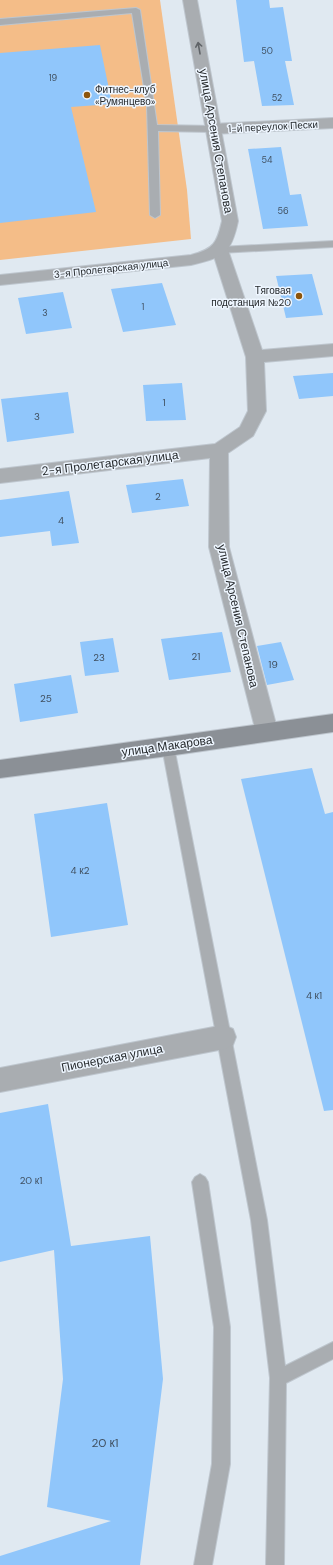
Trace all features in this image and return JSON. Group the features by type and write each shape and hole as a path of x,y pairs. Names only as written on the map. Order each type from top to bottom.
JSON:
{"main road":[{"name":"улица Макарова","path":"0,769 333,723"}],"street":[{"name":"улица Арсения Степанова","path":"190,0 230,221 227,239 220,250"},
{"name":"1-й переулок Пески","path":"213,129 333,123"},
{"name":"3-я Пролетарская улица","path":"0,280 191,260 220,250"},
{"path":"219,450 247,431 257,410 255,357 220,250"},
{"path":"255,357 333,350"},
{"name":"улица Арсения Степанова","path":"219,450 219,547 267,732"},
{"name":"2-я Пролетарская улица","path":"0,476 219,450"},
{"name":"Пионерская улица","path":"0,1080 224,1037"}],"lane":[{"path":"0,22 136,10 151,106 155,215"},
{"path":"153,128 213,129"},
{"path":"220,250 333,244"},
{"path":"168,747 259,1220 278,1378 275,1565"},
{"path":"200,1182 222,1327 222,1464 203,1565"},
{"path":"278,1378 333,1350"}],"shaded area":[{"name":"Фитнес-клуб «Румянцево»","path":"0,0 160,0 187,190 191,239 0,260"}],"building":[{"path":"236,0 269,0 270,8 283,7 292,61 285,61 294,105 262,106 254,61 244,62"},
{"path":"100,45 112,104 71,107 96,212 0,223 0,53"},
{"path":"281,147 290,195 301,194 308,226 263,229 248,149"},
{"name":"Тяговая подстанция №20","path":"312,274 323,315 286,318 276,276"},
{"path":"162,283 176,325 123,332 111,289"},
{"path":"63,292 72,328 26,334 18,298"},
{"path":"333,373 333,396 299,399 293,376"},
{"path":"182,383 186,420 146,421 143,385"},
{"path":"68,392 74,433 7,442 1,399"},
{"path":"183,479 189,506 132,513 126,485"},
{"path":"69,491 79,543 52,546 50,531 0,537 0,500"},
{"path":"222,632 231,672 169,680 161,639"},
{"path":"113,638 119,672 85,676 80,642"},
{"path":"281,642 294,680 267,685 257,646"},
{"path":"71,675 78,713 20,722 14,684"},
{"path":"312,768 325,814 333,812 333,1110 324,1111 241,779"},
{"path":"107,803 128,925 51,937 34,814"},
{"path":"48,1104 71,1246 150,1236 163,1379 140,1565 0,1565 0,1556 111,1521 47,1507 63,1379 54,1250 0,1262 0,1113"}],"place":[{"name":"Фитнес-клуб «Румянцево»","path":"87,95"},
{"name":"Тяговая подстанция №20","path":"299,296"}]}
